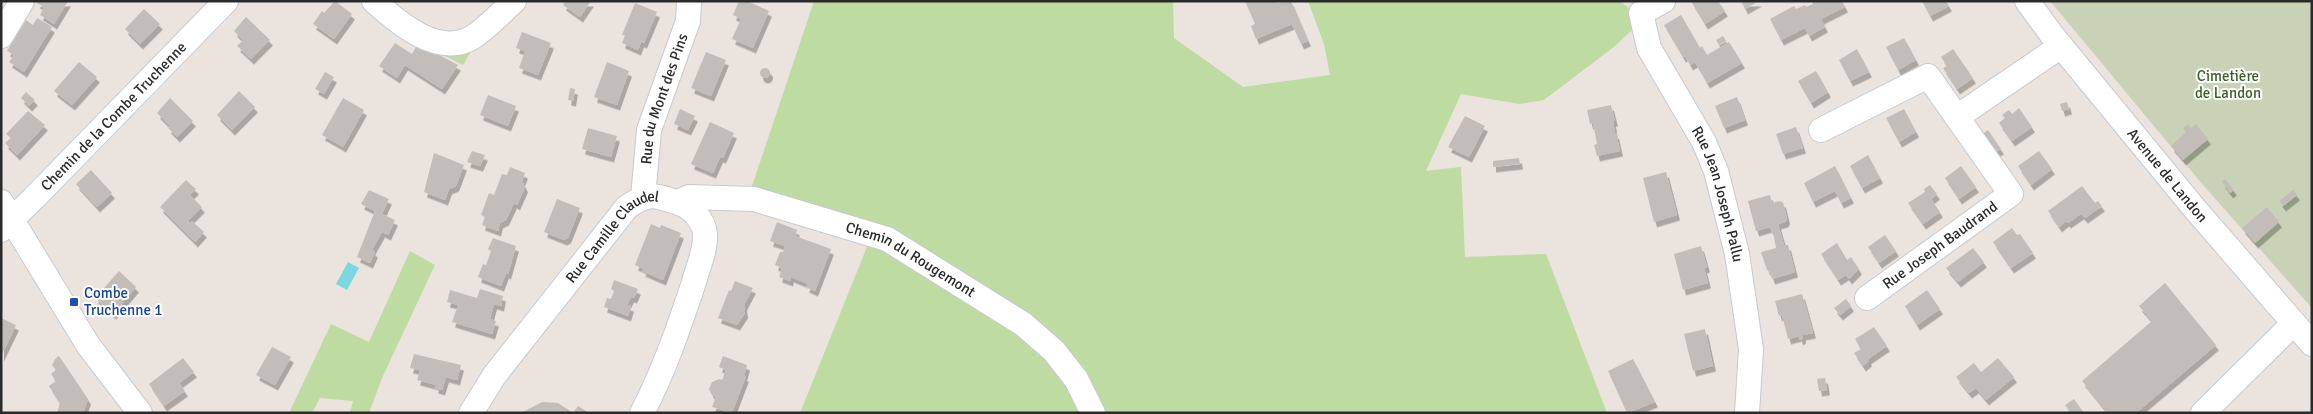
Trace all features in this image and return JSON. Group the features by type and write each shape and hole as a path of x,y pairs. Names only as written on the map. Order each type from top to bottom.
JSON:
{"street":[{"path":"1,36 22,1"},
{"name":"Chemin de la Combe Truchenne","path":"5,217 226,1"},
{"path":"374,1 399,21 433,42 443,44 459,42 473,36 514,1"},
{"name":"Rue du Mont des Pins","path":"643,196 649,130 653,113 688,20 689,1"},
{"name":"Rue Jean Joseph Pallu","path":"1663,1 1633,7 1649,48 1704,142 1716,171 1737,254 1751,349 1746,413"},
{"name":"Avenue de Landon","path":"2027,1 2061,46 2195,209 2312,344"},
{"path":"1957,117 2061,46"},
{"name":"Rue Joseph Baudrand","path":"1821,130 1928,76 2011,194 1866,298"},
{"name":"Rue Camille Claudel","path":"471,413 494,376 627,207 643,196 655,196 678,202 696,214 705,233 704,249 676,339 642,413"},
{"name":"Chemin du Rougemont","path":"678,202 690,198 754,198 887,239 1029,329 1060,358 1076,379 1093,413"},
{"path":"5,217 88,345 140,413"},
{"path":"2203,413 2294,324"}],"green space":[{"path":"814,1 1173,1 1174,38 1243,87 1330,75 1324,44 1308,1 1619,1 1632,10 1632,30 1615,46 1544,100 1519,104 1461,94 1426,171 1461,167 1465,257 1546,254 1607,413 800,413 873,232 751,189"},
{"name":"Cimetière de Landon","path":"2050,1 2312,1 2312,308 2203,185"},
{"path":"474,46 463,65 431,49"},
{"path":"410,251 435,265 382,378 369,413 350,413 353,401 320,398 312,413 289,413 331,324 369,342"}],"water":[{"path":"348,262 359,268 347,290 336,284"}],"building":[{"path":"38,1 68,1 54,24 40,15 44,7 37,3"},
{"path":"335,1 352,14 334,39 313,24 322,11 324,13"},
{"path":"565,1 591,1 580,17 563,5"},
{"path":"739,1 747,1 769,11 753,48 732,39 741,19 733,15"},
{"path":"1245,1 1276,1 1276,3 1291,1 1308,41 1301,44 1292,24 1256,39 1251,26 1255,24"},
{"path":"1694,1 1718,1 1725,11 1705,24 1692,3"},
{"path":"1741,1 1759,1 1745,9"},
{"path":"1812,1 1842,1 1845,7 1821,19 1825,27 1809,36 1805,28 1781,40 1770,19 1794,6 1796,9 1813,4"},
{"path":"1922,1 1946,1 1949,6 1930,16"},
{"path":"635,3 657,12 644,43 641,42 638,50 622,43 625,35 622,35"},
{"path":"144,9 160,24 140,44 125,29"},
{"path":"1681,15 1700,48 1702,46 1707,55 1729,42 1742,63 1707,83 1695,62 1690,65 1685,56 1683,57 1664,25"},
{"path":"246,17 270,40 251,59 237,46 243,40 234,31"},
{"path":"37,18 52,27 24,72 9,62 14,55 7,51 26,20 33,25"},
{"path":"522,32 551,43 538,75 519,68 525,51 516,48"},
{"path":"1723,36 1726,41 1719,45 1716,40"},
{"path":"1904,38 1916,60 1898,70 1886,47"},
{"path":"395,43 412,54 418,44 458,65 442,89 405,65 397,78 379,66"},
{"path":"1857,49 1869,72 1850,81 1839,60"},
{"path":"1953,49 1973,78 1957,89 1943,68 1947,66 1941,57"},
{"path":"706,52 726,60 711,96 691,88"},
{"path":"79,62 97,77 72,105 54,91"},
{"path":"607,62 629,71 617,105 594,97"},
{"path":"765,68 770,73 765,78 760,73"},
{"path":"1816,71 1828,92 1811,103 1798,81"},
{"path":"325,72 334,77 324,94 315,89"},
{"path":"570,88 575,89 573,101 568,100"},
{"path":"239,91 255,107 232,130 217,115"},
{"path":"26,92 35,100 29,106 21,98"},
{"path":"488,95 516,106 508,126 480,115"},
{"path":"1737,97 1745,120 1724,128 1715,106"},
{"path":"170,98 193,121 177,137 168,128 170,126 157,113"},
{"path":"343,98 364,110 343,147 322,135"},
{"path":"2067,102 2069,109 2062,111 2060,104"},
{"path":"1611,105 1615,121 1613,121 1615,134 1620,151 1597,156 1594,145 1597,144 1593,123 1590,124 1587,110"},
{"path":"2019,108 2032,127 2012,141 1999,123 2005,118 2002,115 2009,110 2012,114"},
{"path":"680,109 695,116 688,130 674,124"},
{"path":"1904,109 1916,132 1899,142 1886,118"},
{"path":"28,111 45,125 17,155 5,143 11,138 6,134"},
{"path":"1465,116 1485,126 1469,157 1448,147"},
{"path":"710,122 734,133 723,158 720,157 713,173 691,164"},
{"path":"2188,124 2191,128 2196,124 2208,139 2183,160 2171,146 2186,132 2183,128"},
{"path":"1796,127 1803,148 1783,154 1776,134"},
{"path":"588,128 617,136 611,157 582,149"},
{"path":"1988,130 2001,149 1994,153 1981,135"},
{"path":"472,151 485,155 480,166 467,162"},
{"path":"2039,151 2052,169 2031,185 2018,166"},
{"path":"434,153 464,165 456,186 449,189 445,200 424,192"},
{"path":"1868,155 1880,178 1862,188 1850,166"},
{"path":"1519,158 1520,164 1493,167 1493,161"},
{"path":"1835,166 1851,198 1841,203 1835,191 1813,202 1804,183"},
{"path":"1961,166 1976,187 1959,199 1945,178"},
{"path":"510,167 525,173 522,181 525,187 517,205 514,203 506,220 500,223 498,231 482,225 485,217 481,215 489,193 494,195 502,174 507,175"},
{"path":"91,170 112,193 97,207 76,184"},
{"path":"1666,172 1677,215 1654,222 1643,178"},
{"path":"2225,179 2234,190 2230,193 2222,182"},
{"path":"186,180 196,189 190,195 202,207 188,221 190,223 192,221 204,232 195,242 160,207"},
{"path":"1930,185 1937,194 1931,199 1940,212 1923,224 1908,203 1925,192 1924,189"},
{"path":"2082,186 2095,203 2098,201 2102,206 2085,218 2081,214 2068,223 2066,221 2059,227 2048,211"},
{"path":"369,190 389,199 382,214 395,220 388,235 382,232 372,250 375,252 370,263 357,257 375,211 361,204"},
{"path":"2293,190 2297,195 2283,206 2279,201"},
{"path":"1770,195 1772,203 1783,202 1787,219 1785,222 1778,224 1784,245 1788,245 1795,272 1772,279 1761,252 1776,248 1774,237 1770,227 1756,231 1748,201"},
{"path":"557,199 580,208 568,238 564,240 544,232"},
{"path":"2267,207 2279,222 2255,243 2242,228"},
{"path":"777,222 797,230 795,236 831,249 815,291 806,287 808,284 791,277 790,281 779,277 782,268 775,265 780,252 783,252 785,246 770,241"},
{"path":"651,224 660,228 661,225 681,233 663,280 642,271 644,269 635,265"},
{"path":"2012,228 2017,235 2020,234 2033,253 2011,268 1993,242"},
{"path":"1885,235 1896,251 1879,263 1868,247"},
{"path":"493,238 516,246 508,274 506,273 501,286 478,277 483,264 486,265 491,251 488,249"},
{"path":"1837,243 1847,260 1851,257 1859,269 1849,279 1846,275 1838,280 1821,254"},
{"path":"1701,246 1707,267 1704,268 1708,283 1683,290 1674,254"},
{"path":"1973,248 1984,262 1958,282 1946,268"},
{"path":"119,271 136,287 113,314 95,298"},
{"path":"614,280 638,289 634,298 631,297 627,305 631,306 628,316 604,307 607,298 611,299 614,291 611,289"},
{"path":"735,281 753,288 744,305 745,313 737,325 718,318 729,290 731,291"},
{"path":"2165,283 2216,345 2136,413 2108,413 2082,381 2152,321 2139,306"},
{"path":"480,289 503,296 501,306 494,304 490,319 496,321 492,334 452,322 458,305 447,302 450,290 477,298"},
{"path":"1927,290 1940,309 1917,325 1905,306"},
{"path":"1802,294 1813,333 1803,335 1803,338 1800,340 1799,336 1788,339 1782,315 1779,316 1775,301"},
{"path":"1846,299 1851,306 1840,315 1834,308"},
{"path":"1,318 16,325 1,356"},
{"path":"1874,327 1887,346 1868,359 1869,361 1863,366 1854,353 1861,349 1855,339"},
{"path":"1705,329 1713,366 1693,371 1684,334"},
{"path":"272,347 291,357 275,385 256,375"},
{"path":"414,354 461,365 457,380 446,377 442,390 435,388 436,385 417,380 420,370 410,368"},
{"path":"59,356 88,399 83,413 57,413 60,403 49,386 56,381 51,374 56,370 52,365"},
{"path":"723,356 747,365 744,376 746,376 732,413 712,407 716,397 712,395 709,389 712,382 719,379 722,380 726,370 719,367"},
{"path":"183,358 194,372 179,383 185,391 164,406 149,384"},
{"path":"1998,358 2014,377 1986,400 1976,388 1969,393 1956,377 1974,363 1981,372"},
{"path":"1633,359 1655,402 1627,413 1608,371"},
{"path":"1825,378 1827,390 1819,391 1817,379"},
{"path":"2074,399 2084,413 2071,413 2065,405"},
{"path":"542,402 558,403 573,413 521,413"},
{"path":"578,406 589,413 573,413"}],"place":[{"name":"Combe Truchenne 1","path":"74,302"}]}
